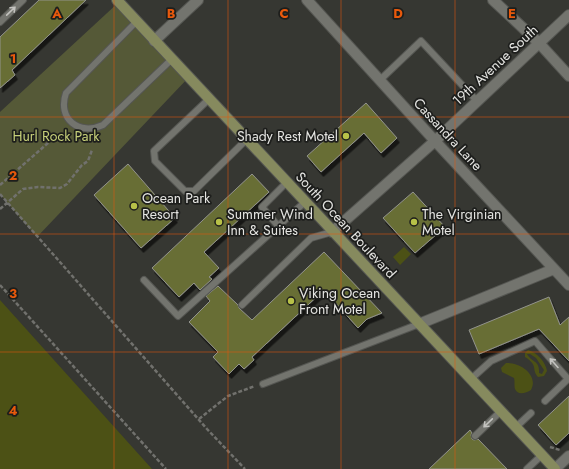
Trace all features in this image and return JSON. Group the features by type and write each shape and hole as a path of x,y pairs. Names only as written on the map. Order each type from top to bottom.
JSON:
{"main road":[{"name":"South Ocean Boulevard","path":"117,0 332,232 555,469"}],"street":[{"path":"154,41 198,0"},
{"name":"Cassandra Lane","path":"307,0 569,285"},
{"path":"492,0 539,43 569,76"},
{"name":"19th Avenue South","path":"332,232 435,141 569,15"},
{"path":"419,324 554,269"},
{"path":"555,469 569,456"}],"lane":[{"path":"0,22 23,0"},
{"path":"137,21 66,93 64,104 65,114 69,120 85,129 103,125 172,59"},
{"path":"380,80 421,41 477,101"},
{"path":"209,99 154,151 155,160 185,191 194,191 247,139"},
{"path":"279,226 262,207 287,182"},
{"path":"144,280 178,316 305,202"},
{"path":"242,305 311,238 332,232"},
{"path":"263,384 419,324"},
{"path":"471,379 491,361 535,341 568,379 545,400"},
{"path":"475,436 501,411"},
{"path":"516,427 531,413"},
{"path":"527,469 542,455"}],"path":[{"path":"0,185 56,136"},
{"path":"0,209 24,189 38,186 60,188 67,184 82,165 88,161 92,150"},
{"path":"0,194 245,469"},
{"path":"0,285 166,469"},
{"path":"199,419 228,396 263,384"}],"green space":[{"name":"Hurl Rock Park","path":"119,2 189,77 37,237 0,194 0,112"}],"shaded area":[{"path":"404,247 411,254 400,265 393,257"},
{"path":"0,300 152,469 0,469"},
{"path":"528,350 531,351 540,358 547,371 544,376 538,377 532,363 525,357 525,353","holes":["527,354 530,354 536,358 544,370 542,374 539,373 537,364"]},
{"path":"506,363 517,365 527,370 533,384 531,390 522,393 518,393 516,391 514,378 502,372 501,368"}],"building":[{"path":"39,0 86,0 12,70 15,75 0,88 0,37"},
{"name":"Shady Rest Motel","path":"366,103 397,138 381,153 364,133 321,172 307,156"},
{"name":"Ocean Park Resort","path":"128,164 175,218 141,248 94,195"},
{"name":"Summer Wind Inn & Suites","path":"252,174 269,192 204,252 219,268 209,277 212,279 200,290 194,283 179,297 152,268"},
{"name":"The Virginian Motel","path":"413,192 445,227 415,253 383,218"},
{"name":"Viking Ocean Front Motel","path":"324,252 382,313 367,319 358,328 324,290 252,357 254,360 244,369 239,364 229,374 213,357 218,352 189,322 210,301 206,296 218,286 252,320"},
{"path":"549,297 560,325 569,317 569,361 539,329 479,354 469,330"},
{"path":"569,396 569,433 556,445 538,425"},
{"path":"470,430 472,433 472,439 478,439 507,469 429,469"}],"place":[{"name":"Shady Rest Motel","path":"346,136"},
{"name":"Ocean Park Resort","path":"134,206"},
{"name":"Summer Wind Inn & Suites","path":"219,222"},
{"name":"The Virginian Motel","path":"414,222"},
{"name":"Viking Ocean Front Motel","path":"291,301"}]}
